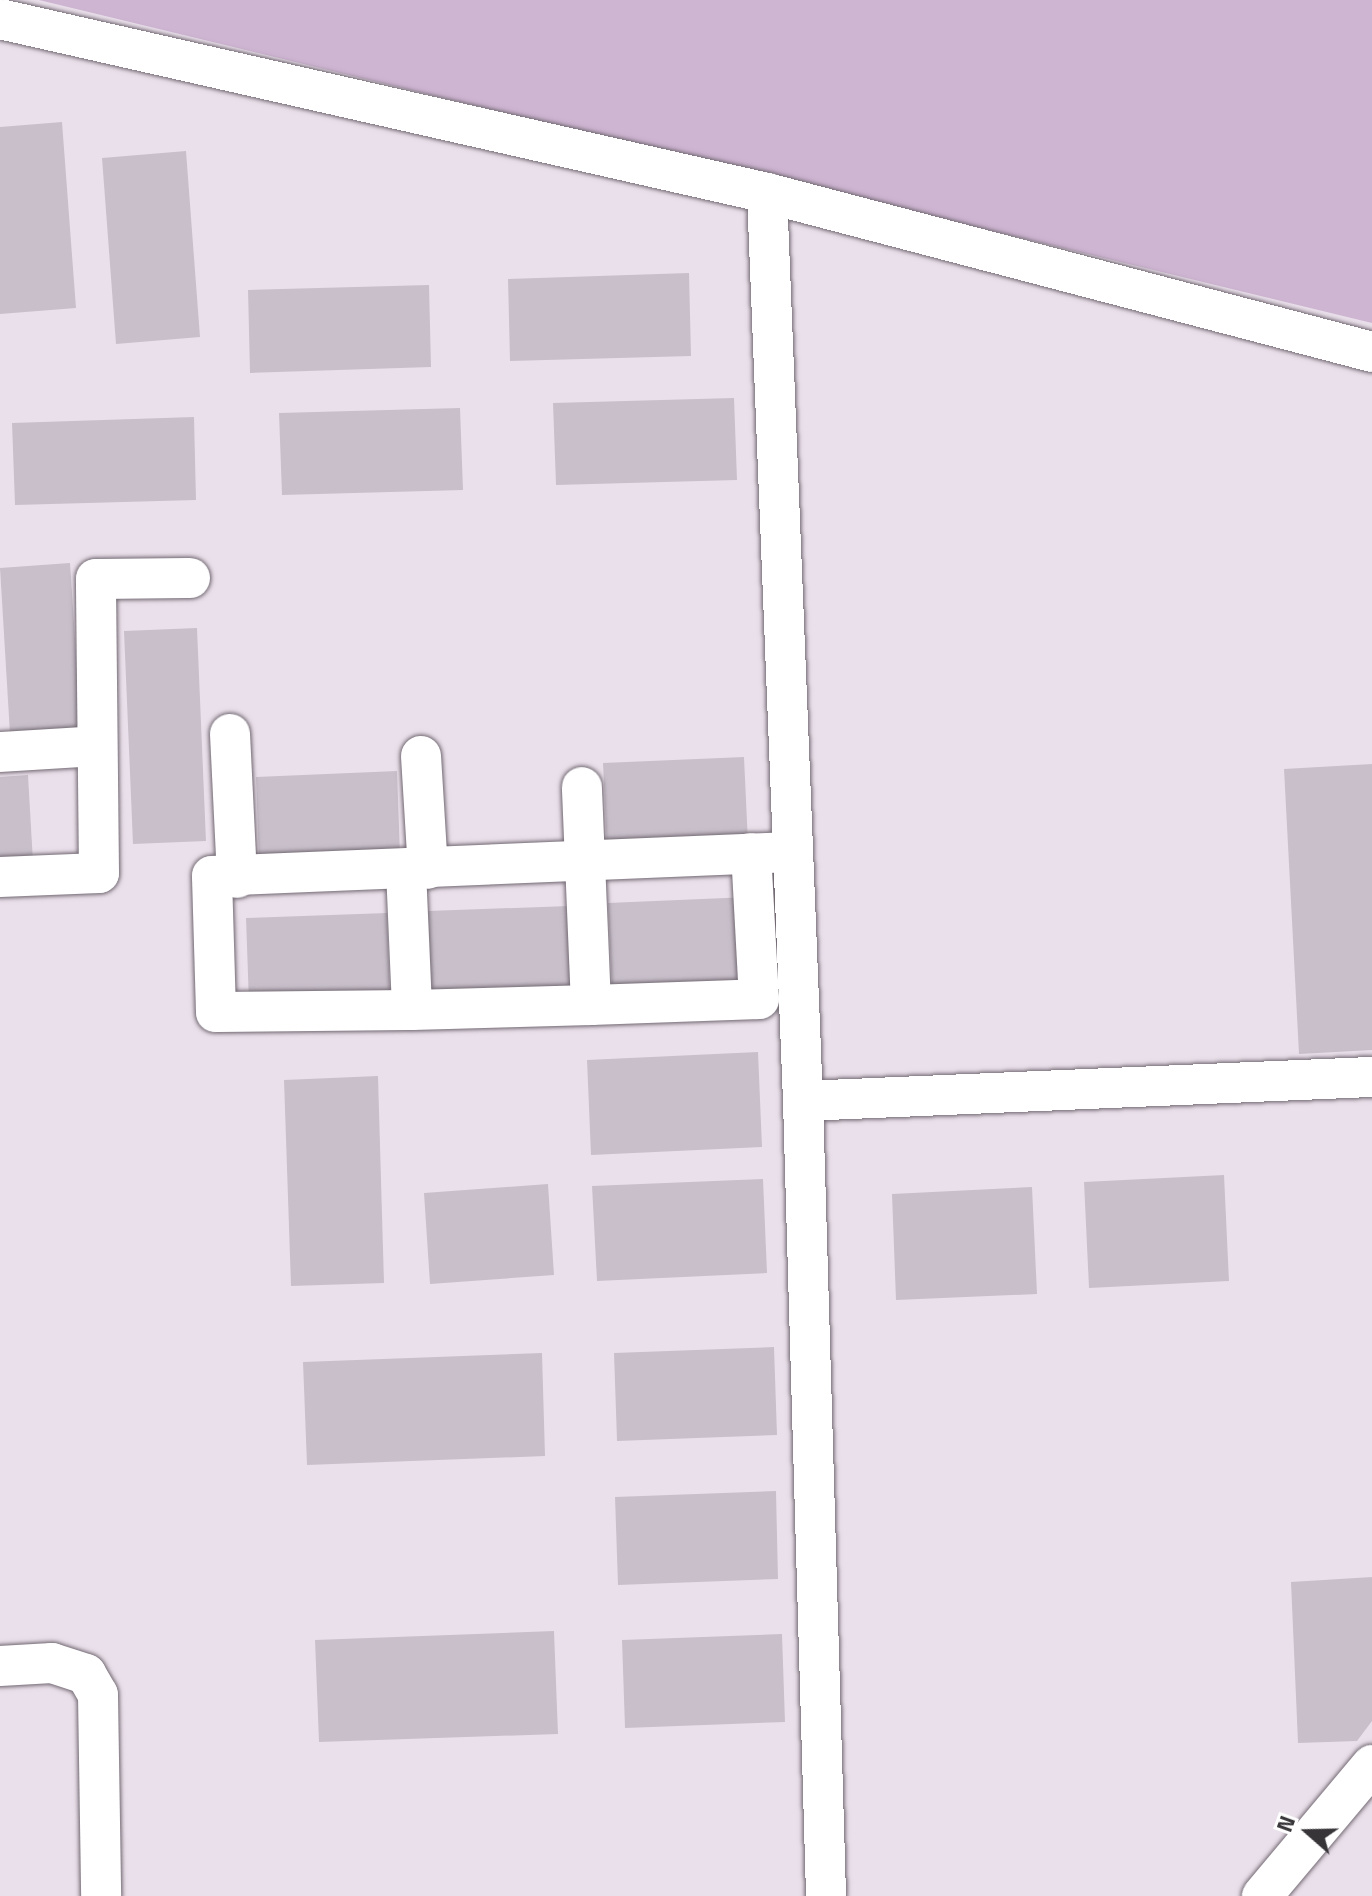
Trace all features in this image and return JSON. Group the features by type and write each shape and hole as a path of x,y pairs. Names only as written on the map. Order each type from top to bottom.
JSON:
{"street":[{"path":"0,19 767,193 1372,352"},
{"path":"767,193 803,1101 826,1896"},
{"path":"0,877 99,873 96,579 190,578"},
{"path":"230,734 237,878"},
{"path":"0,752 97,746"},
{"path":"412,1010 421,756"},
{"path":"582,787 591,1005"},
{"path":"751,853 759,999 412,1010 216,1012 212,876 237,878 751,853 792,852"},
{"path":"803,1101 1372,1077"},
{"path":"0,1666 52,1663 86,1674 98,1695 101,1896"},
{"path":"1262,1896 1372,1765"}],"shaded area":[{"path":"39,0 1372,0 1372,323"}],"building":[{"path":"62,122 76,308 0,314 0,127"},
{"path":"186,151 200,337 116,344 102,158"},
{"path":"689,273 691,356 510,361 508,279"},
{"path":"429,285 431,367 250,373 248,290"},
{"path":"734,398 737,480 556,485 553,403"},
{"path":"460,408 463,490 282,495 279,413"},
{"path":"194,417 196,500 15,505 12,423"},
{"path":"70,563 81,729 10,734 0,568"},
{"path":"197,628 206,841 133,844 124,631"},
{"path":"744,757 748,843 607,848 603,763"},
{"path":"1372,764 1372,1050 1299,1054 1284,769"},
{"path":"397,771 400,856 259,861 256,777"},
{"path":"28,775 33,862 0,864 0,777"},
{"path":"749,897 753,983 612,988 608,903"},
{"path":"569,906 572,991 432,997 428,911"},
{"path":"387,913 390,998 249,1003 246,918"},
{"path":"758,1052 762,1147 591,1155 587,1060"},
{"path":"378,1076 384,1283 291,1286 284,1080"},
{"path":"1224,1175 1229,1281 1089,1288 1084,1182"},
{"path":"763,1179 767,1273 597,1281 592,1186"},
{"path":"548,1184 554,1275 430,1284 424,1193"},
{"path":"1032,1187 1037,1294 896,1300 892,1194"},
{"path":"774,1347 777,1435 617,1441 614,1353"},
{"path":"542,1353 545,1456 307,1465 303,1362"},
{"path":"776,1491 778,1579 618,1585 615,1497"},
{"path":"1372,1577 1372,1721 1357,1741 1298,1743 1291,1582"},
{"path":"554,1631 558,1734 319,1742 315,1640"},
{"path":"782,1634 785,1722 625,1728 622,1640"}]}
